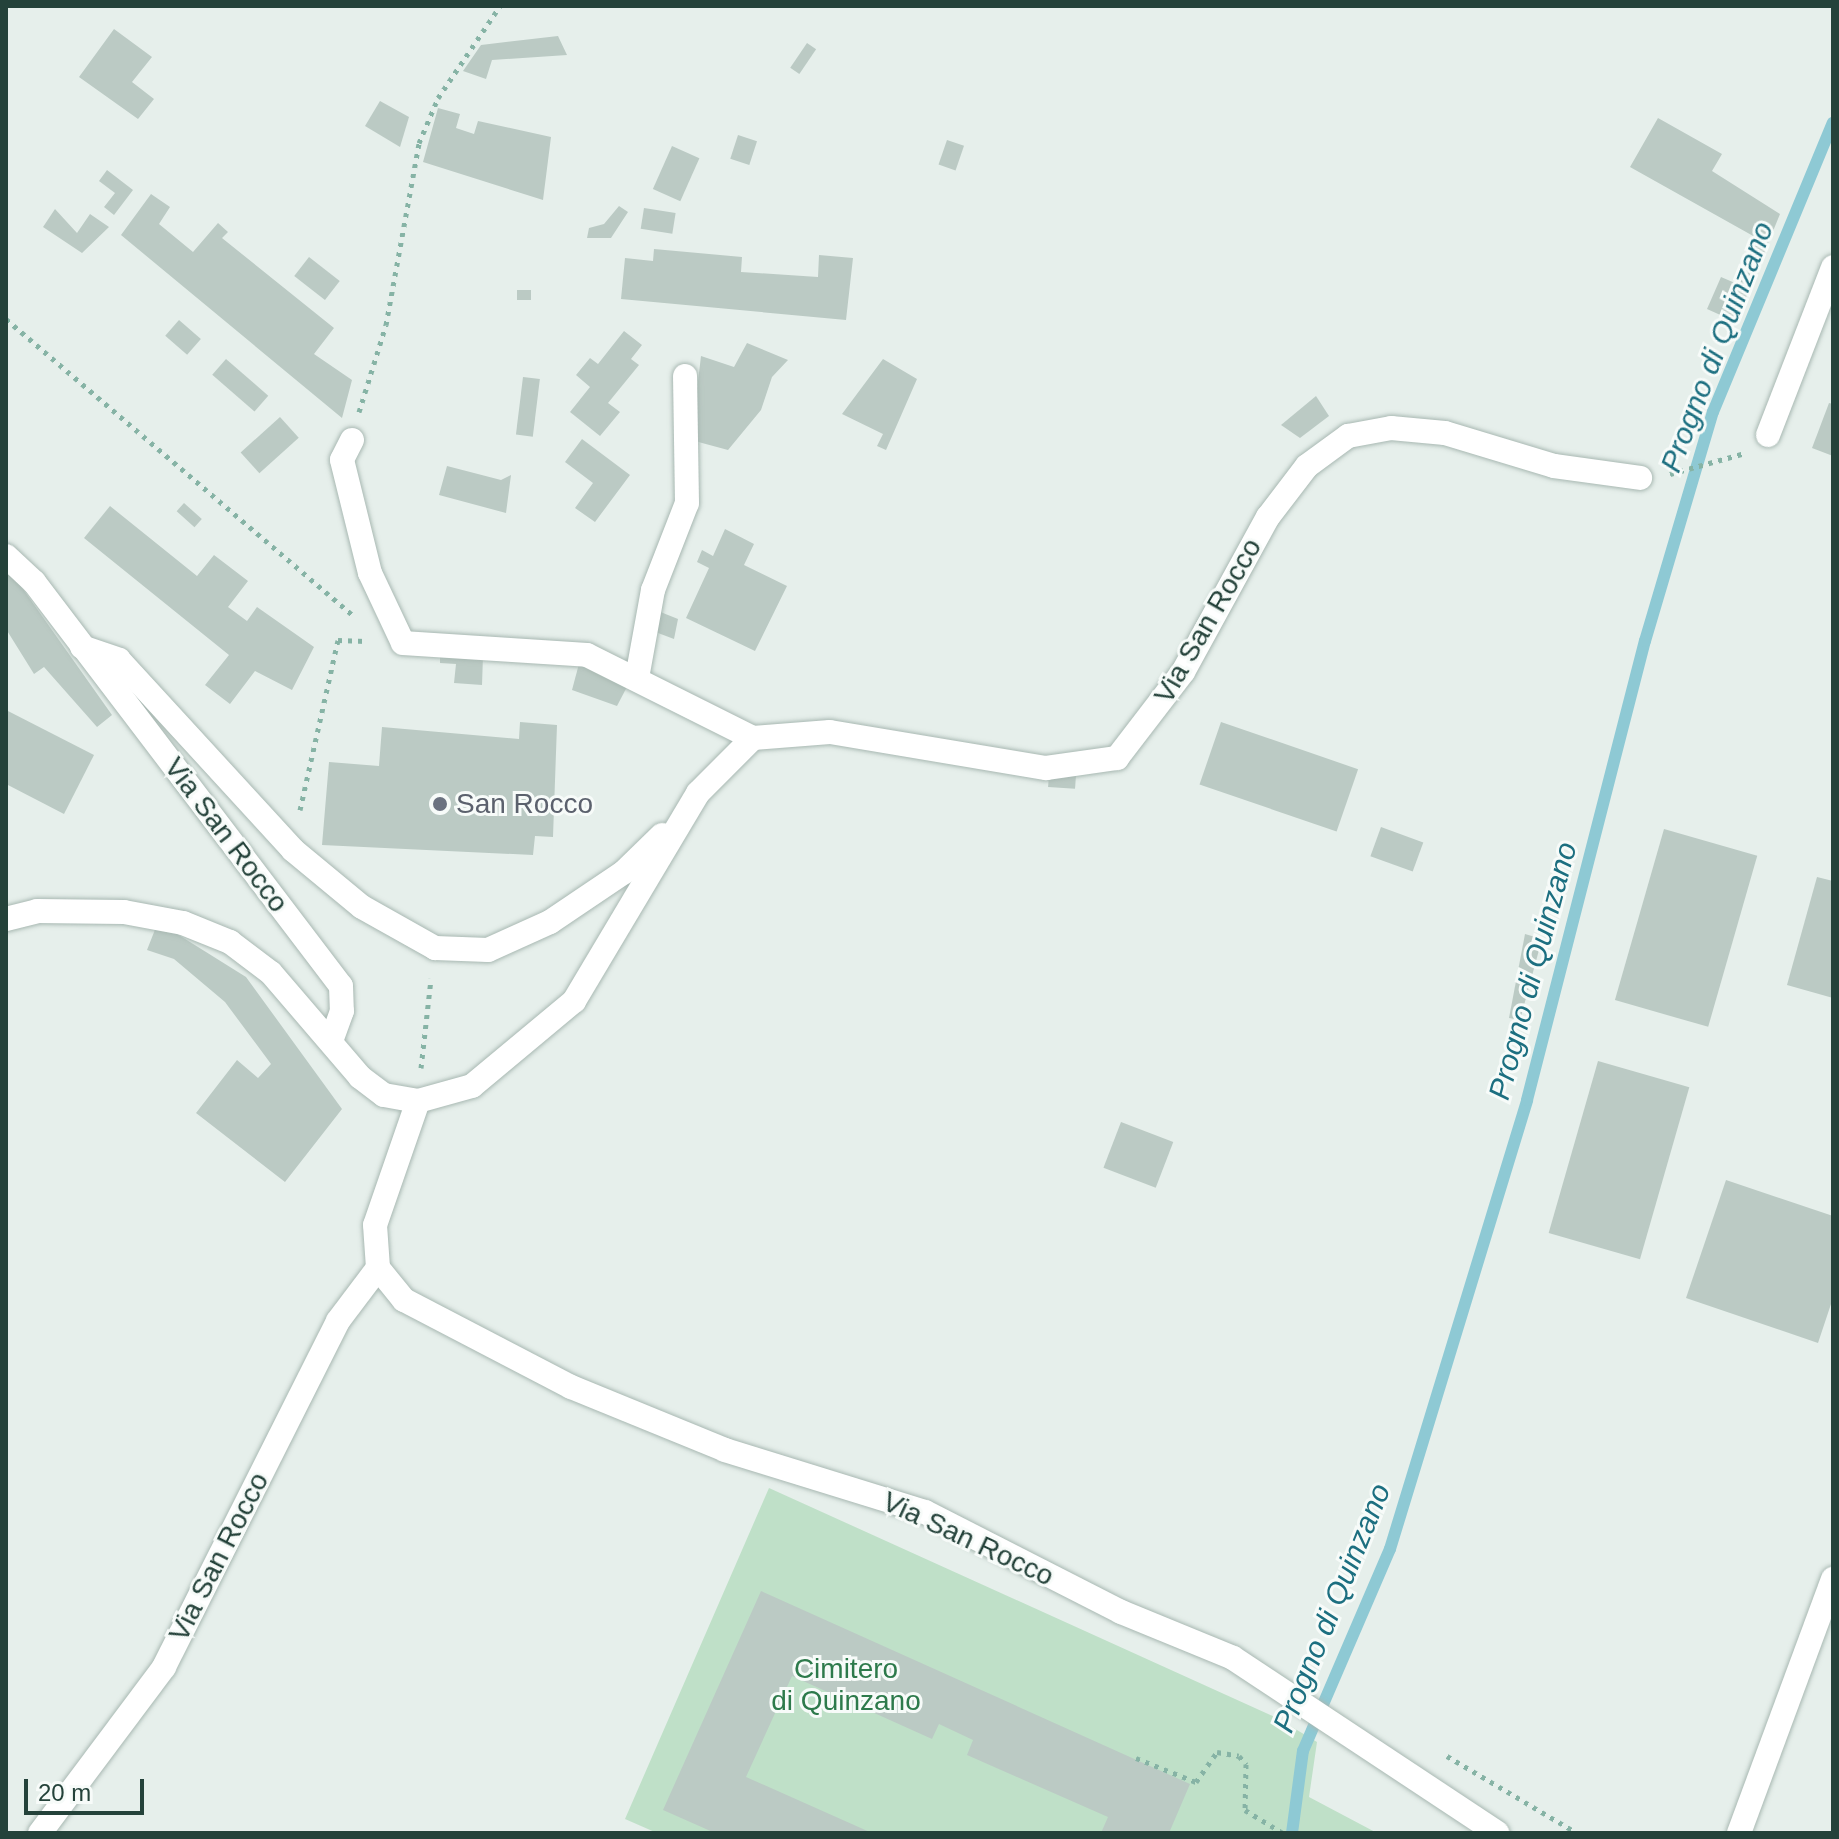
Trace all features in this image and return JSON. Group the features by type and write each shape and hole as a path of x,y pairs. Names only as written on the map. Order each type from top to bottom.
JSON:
{"street":[{"path":"1768,435 1833,267"},
{"path":"637,678 653,590 687,503 685,376"},
{"name":"Via San Rocco","path":"753,738 830,732 1046,768 1117,758 1183,672 1268,517 1307,466 1348,436 1391,428 1445,433 1554,466 1640,478"},
{"path":"82,647 119,660 293,850 362,907 435,948 488,950 550,922 624,872 685,813 753,738 587,655 403,643 366,559 342,460 352,440"},
{"name":"Via San Rocco","path":"6,556 82,647 341,986 342,1011 332,1038"},
{"path":"6,919 37,911 124,912 183,923 230,942 271,973 332,1038 360,1077 384,1095 418,1101 472,1086 506,1065 574,1001 685,813"},
{"path":"378,1268 375,1225 418,1101"},
{"name":"Via San Rocco","path":"40,1833 164,1667 338,1321 378,1268 404,1300 456,1332 571,1387 725,1450 925,1512 1284,1687 1497,1833"},
{"path":"1739,1833 1833,1579"}],"path":[{"path":"352,440 386,325 419,143 438,98 500,6"},
{"path":"6,319 349,612 403,643"},
{"path":"1640,478 1703,469 1768,435"},
{"path":"293,850 338,640 403,643"},
{"path":"418,1101 435,948"},
{"path":"1136,1758 1196,1782 1217,1752 1239,1756 1246,1764 1245,1810 1283,1833"}],"green space":[{"name":"Cimitero di Quinzano","path":"769,1488 1277,1718 1317,1742 1309,1797 1377,1833 657,1833 625,1819"}],"building":[{"path":"114,29 152,57 132,82 154,99 138,119 79,77"},
{"path":"558,36 567,55 492,60 486,79 463,71 481,45"},
{"path":"807,43 816,49 799,74 790,68"},
{"path":"380,101 409,117 400,147 365,126"},
{"path":"438,108 460,114 456,128 474,134 478,121 551,137 543,200 423,162"},
{"path":"1658,118 1722,154 1712,171 1780,214 1736,322 1707,309 1721,277 1735,283 1755,237 1630,167"},
{"path":"738,135 757,141 749,165 730,159"},
{"path":"947,140 964,146 956,170 939,165"},
{"path":"672,146 699,158 680,201 653,189"},
{"path":"107,170 133,190 114,215 104,207 115,193 99,181"},
{"path":"151,194 170,207 159,224 193,252 218,223 228,232 222,238 334,328 314,354 352,380 342,418 121,235"},
{"path":"619,206 628,212 611,238 587,238 589,228 604,224"},
{"path":"644,208 676,213 672,234 641,229"},
{"path":"55,209 77,233 90,214 109,227 82,253 43,227"},
{"path":"654,249 742,257 741,272 818,277 819,255 853,258 846,320 621,299 625,258 653,261"},
{"path":"309,257 340,281 325,300 294,276"},
{"path":"517,290 531,290 531,300 517,300"},
{"path":"179,320 201,339 187,355 165,336"},
{"path":"624,331 642,345 631,359 639,365 608,403 620,412 600,436 570,412 590,387 576,375 590,358 598,364"},
{"path":"747,343 788,360 772,377 761,410 728,450 691,440 701,356 734,367"},
{"path":"226,359 268,396 254,412 212,375"},
{"path":"883,359 917,379 886,450 877,446 883,434 842,414"},
{"path":"523,377 540,379 533,437 516,435"},
{"path":"1316,396 1329,416 1300,438 1281,425"},
{"path":"1829,403 1833,404 1833,456 1812,448"},
{"path":"280,417 299,438 259,473 241,452"},
{"path":"582,439 630,475 595,522 575,508 593,483 565,462"},
{"path":"447,466 501,480 511,475 506,513 439,495"},
{"path":"184,503 202,519 194,527 177,511"},
{"path":"110,506 197,576 214,555 248,581 228,607 247,621 257,607 314,647 292,690 255,671 230,704 205,685 229,655 84,538"},
{"path":"725,529 754,544 744,565 787,586 755,651 686,618 709,568 697,562 702,550 713,556"},
{"path":"6,565 112,715 97,727 44,667 34,674 6,629"},
{"path":"653,609 678,619 674,639 650,630"},
{"path":"440,653 483,656 482,685 454,683 456,664 440,663"},
{"path":"580,660 629,683 617,706 572,690"},
{"path":"6,710 94,755 64,814 6,784"},
{"name":"San Rocco","path":"520,722 557,725 553,837 535,836 533,855 322,845 329,762 379,766 382,727 519,739"},
{"path":"1221,722 1358,769 1337,832 1200,784"},
{"path":"1049,774 1076,776 1075,789 1048,787"},
{"path":"1381,827 1423,842 1413,872 1370,856"},
{"path":"1664,829 1757,856 1708,1027 1615,1000"},
{"path":"1817,877 1833,881 1833,998 1787,985"},
{"path":"158,922 246,977 342,1109 285,1182 196,1113 237,1060 258,1078 271,1064 225,1002 174,959 147,950"},
{"path":"1525,934 1542,939 1520,1020 1509,1018"},
{"path":"1598,1061 1689,1087 1640,1259 1549,1233"},
{"path":"1121,1122 1173,1142 1156,1188 1103,1168"},
{"path":"1726,1180 1833,1216 1833,1298 1818,1343 1686,1298"},
{"path":"761,1591 1190,1784 1169,1833 1101,1833 1108,1817 967,1755 973,1740 939,1724 932,1739 792,1676 746,1777 872,1833 715,1833 663,1810"}],"waterway":[{"name":"Progno di Quinzano","path":"1292,1833 1303,1751 1390,1549 1527,1100 1645,641 1713,412 1833,123"}],"place":[{"name":"San Rocco","path":"440,804"}]}
